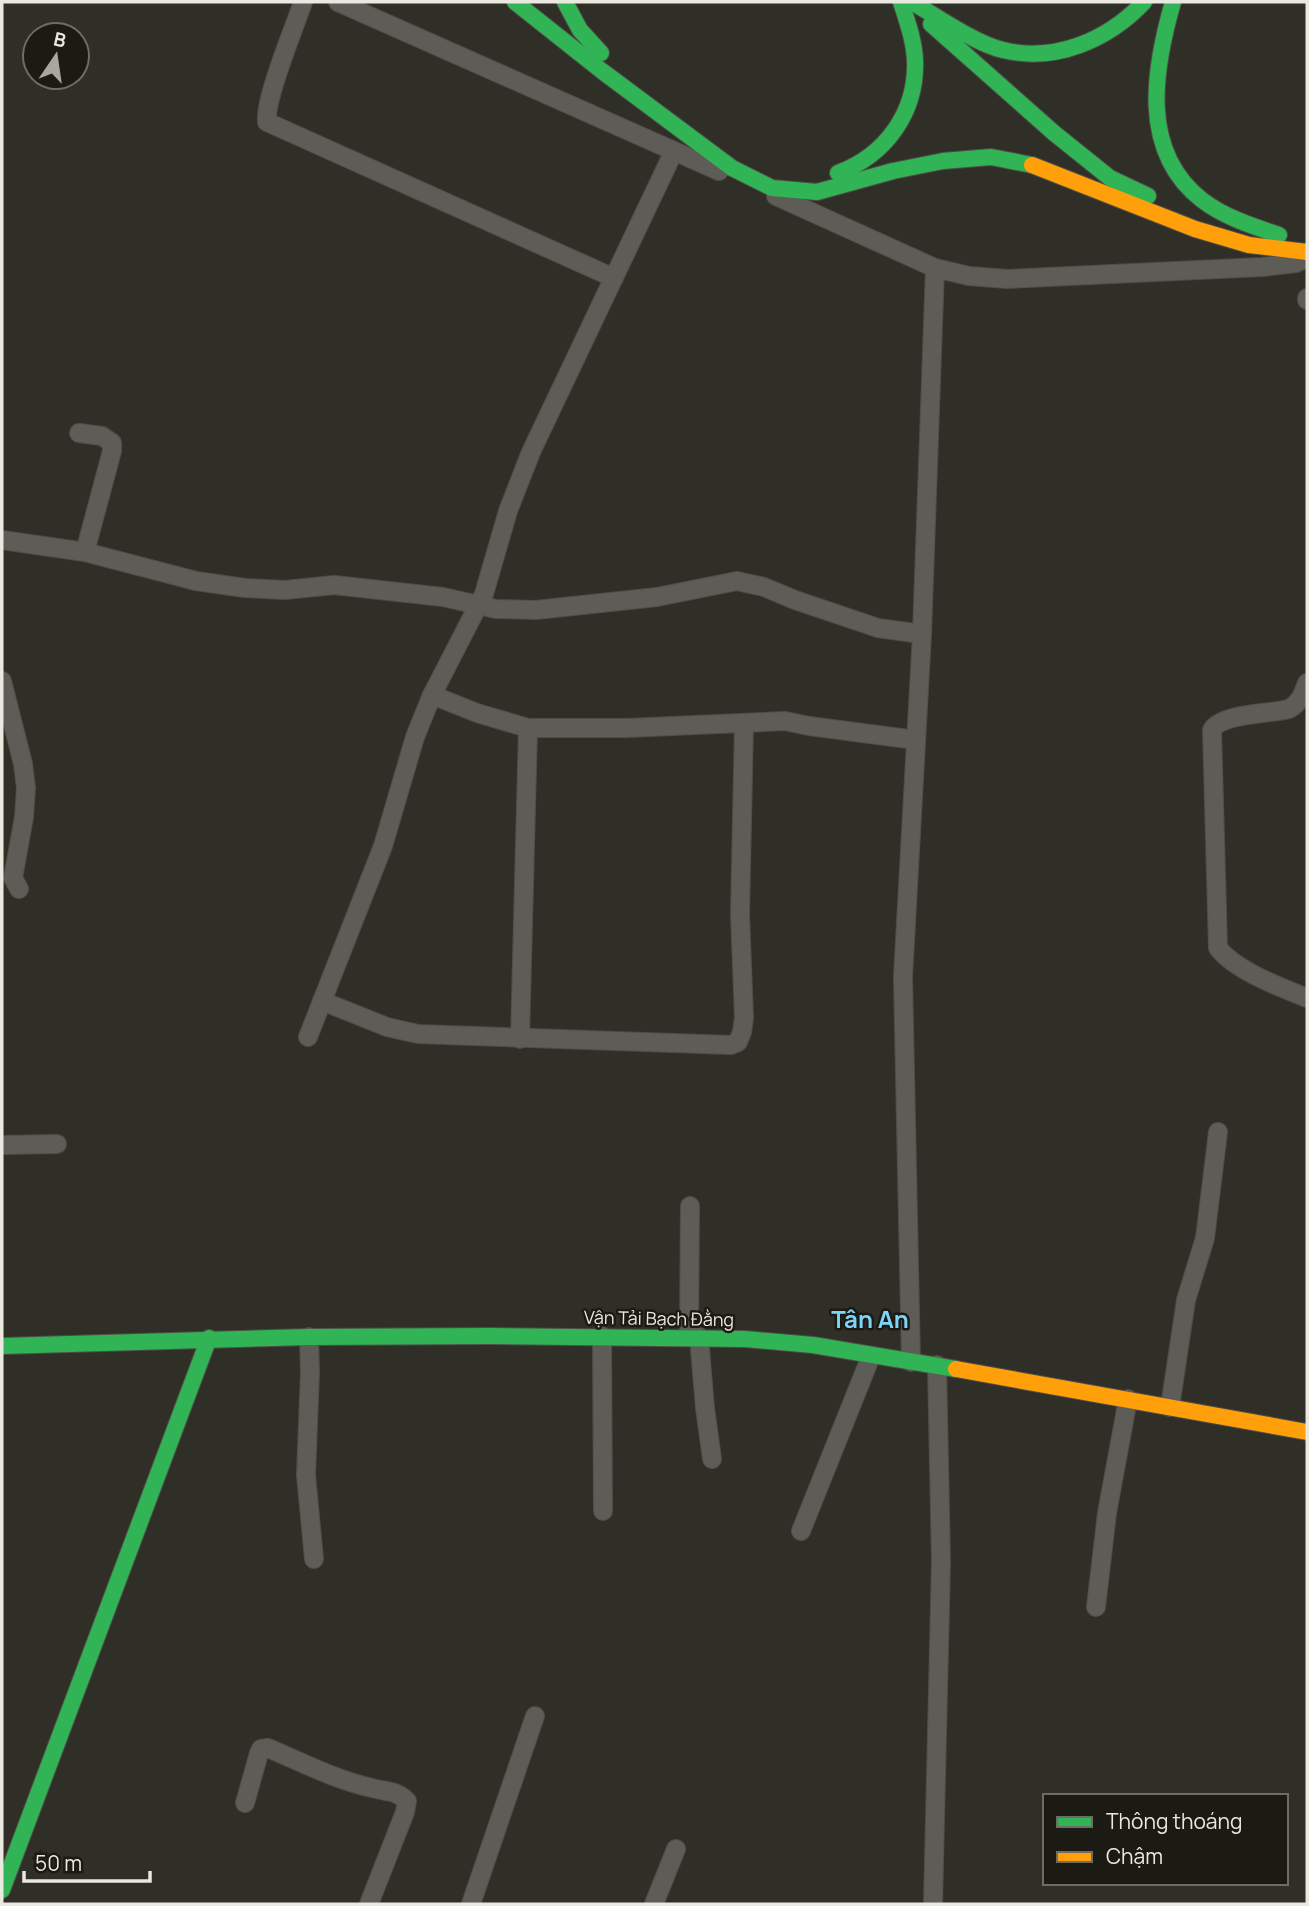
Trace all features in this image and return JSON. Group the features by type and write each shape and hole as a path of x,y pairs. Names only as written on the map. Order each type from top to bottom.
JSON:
{"main road":[{"path":"515,2 732,168 772,188 817,192 893,171 991,157 1040,167 1195,229 1249,245 1307,251"},
{"path":"565,2 585,38 611,62 738,156 776,175 816,178 850,170 881,149 902,123 913,90 915,60 901,2"},
{"path":"910,2 1008,94 1110,178 1190,216 1258,240 1307,251"},
{"path":"910,2 1001,50 1041,55 1087,43 1128,19 1144,2"},
{"path":"1173,2 1156,79 1156,110 1161,143 1170,166 1188,189 1218,210 1264,230 1307,243"},
{"name":"Vận Tải Bạch Đằng","path":"2,1346 209,1338 694,1337 813,1345 1307,1432"},
{"path":"2,1890 209,1338"}],"street":[{"path":"303,2 272,93 268,122 614,278"},
{"path":"338,2 935,268 969,276 1007,279 1262,267 1296,263 1307,257"},
{"path":"308,1037 383,846 415,737 459,639 480,605 508,511 531,452 674,151"},
{"path":"911,1362 903,977 922,634 935,268"},
{"path":"79,433 102,436 112,443 85,552"},
{"path":"2,540 85,552 196,581 245,588 285,590 334,585 443,597 496,609 536,610 657,597 737,580 878,628 922,634"},
{"path":"2,681 23,764 26,788 24,817 13,878 19,889"},
{"path":"1307,683 1302,697 1289,709 1241,716 1214,726 1212,744 1218,948 1226,958 1307,999"},
{"path":"432,695 477,713 528,728 785,721 916,740"},
{"path":"322,1001 387,1027 418,1034 731,1045 738,1042 744,1018 740,914 744,724"},
{"path":"520,1039 528,728"},
{"path":"1170,1407 1186,1300 1205,1238 1218,1132"},
{"path":"2,1144 57,1144"},
{"path":"690,1206 694,1337 712,1459"},
{"path":"602,1336 603,1511"},
{"path":"309,1337 306,1475 314,1559"},
{"path":"801,1531 871,1356"},
{"path":"933,1904 941,1562 937,1365"},
{"path":"1096,1607 1107,1513 1128,1399"},
{"path":"471,1904 535,1716"},
{"path":"245,1803 259,1753 261,1749 268,1748 342,1779 396,1792 407,1801 405,1812 369,1904"},
{"path":"654,1904 676,1849"}],"traffic: fast":[{"path":"515,2 732,168 772,188 817,192 893,171 943,161 991,157 1032,165"},
{"path":"565,2 580,30 601,53"},
{"path":"838,173 871,155 884,143 904,114 911,97 915,60 901,2"},
{"path":"912,2 992,47 1023,53 1061,51 1079,45 1114,27 1144,2"},
{"path":"1173,2 1157,81 1160,133 1168,158 1182,180 1202,200 1239,220 1279,235"},
{"path":"931,24 1054,133 1110,178 1148,196"},
{"path":"2,1346 309,1337 745,1339 813,1345 956,1369"},
{"path":"2,1890 209,1338"}],"traffic: slow":[{"path":"1032,165 1195,229 1249,245 1307,252"},
{"path":"956,1369 1307,1432"}],"district":[{"name":"Tân An","path":"870,1318"}]}
